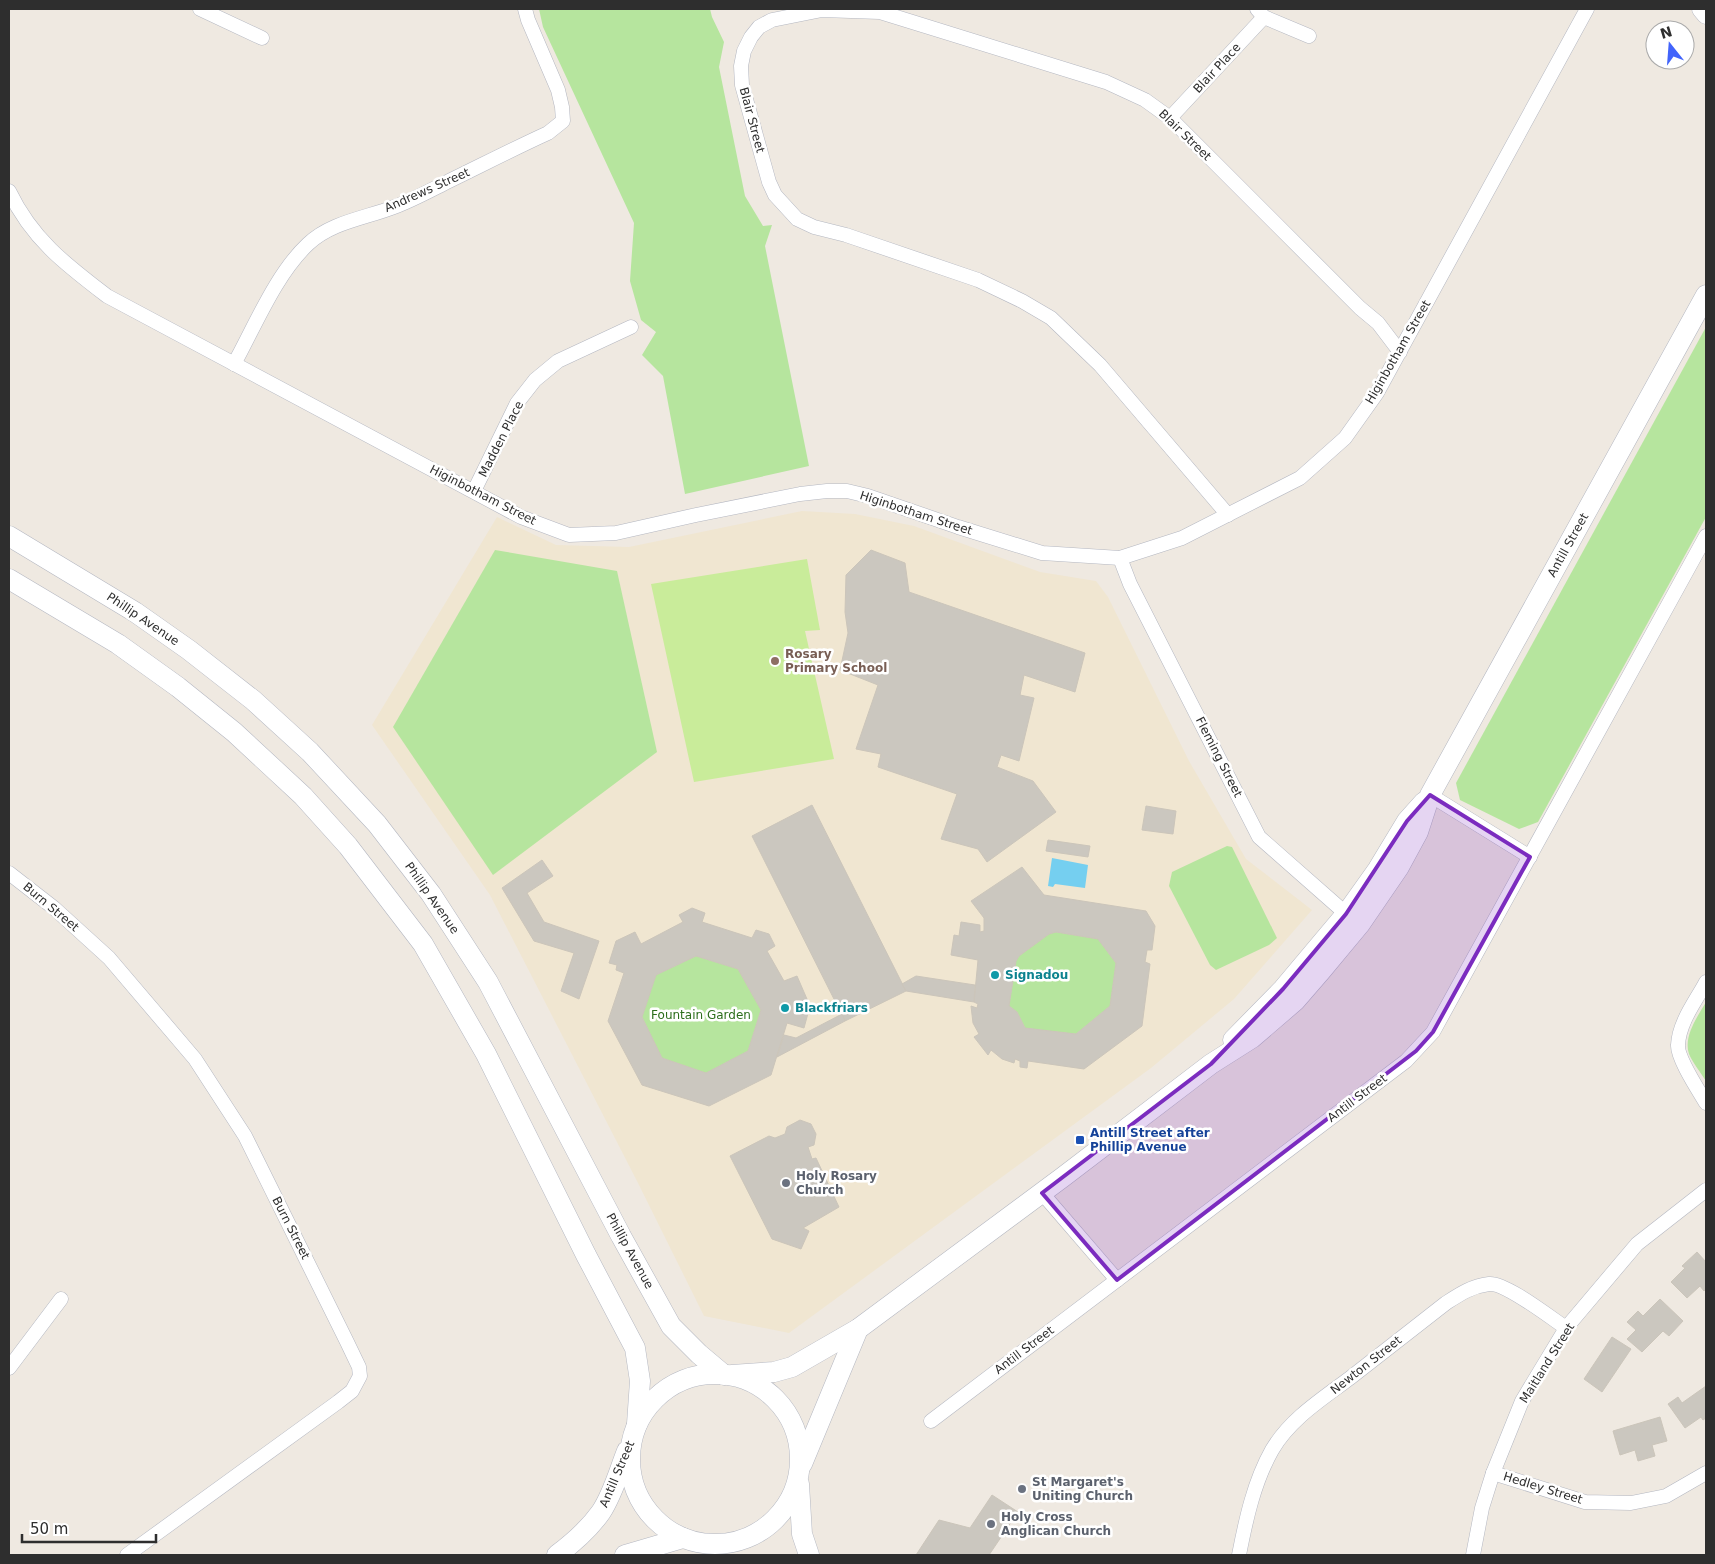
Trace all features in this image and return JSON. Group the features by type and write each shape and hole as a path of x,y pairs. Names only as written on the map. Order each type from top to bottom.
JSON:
{"main road":[{"name":"Antill Street","path":"728,1375 774,1372 792,1367 858,1329 1211,1064 1252,1038 1295,1000 1321,971 1353,919 1399,867 1418,832 1430,795 1706,295"},
{"name":"Phillip Avenue","path":"9,536 135,612 189,650 246,694 310,752 377,824 431,894 488,982 621,1236 671,1326 700,1354 728,1375"},
{"path":"9,579 118,644 178,686 234,732 303,796 348,846 423,944 486,1054 586,1255 635,1348 640,1381 636,1429 630,1458 631,1475 636,1492 644,1508 656,1521 670,1532 683,1538 703,1544 720,1545 738,1542 755,1536 782,1514 792,1499 800,1471 858,1329"},
{"path":"636,1429 646,1410 656,1398 683,1380 699,1376 728,1375 757,1385 778,1400 789,1414 796,1430 800,1447 799,1501 802,1534 809,1555"},
{"name":"Antill Street","path":"557,1555 586,1531 602,1511 615,1484 636,1429"},
{"path":"625,1555 683,1538"},
{"path":"703,1544 722,1555"}],"street":[{"path":"200,9 262,38"},
{"name":"Andrews Street","path":"234,364 272,294 295,258 309,243 330,230 353,220 394,207 438,186 548,133 563,121 558,90 542,56 524,9"},
{"name":"Higinbotham Street","path":"9,191 34,232 67,265 107,296 521,517 569,535 616,533 800,494 847,491 868,496 1042,553 1120,558 1182,538 1300,478 1345,438 1377,393 1587,9"},
{"path":"1700,9 1706,15"},
{"name":"Blair Street","path":"1228,515 1100,365 1051,318 1022,301 978,280 855,238 814,227 797,219 775,195 769,182 742,85 741,66 744,51 751,37 760,27 772,20 822,10 880,12 1106,82 1145,100 1170,118 1352,301 1378,323 1400,352"},
{"name":"Blair Place","path":"1170,118 1261,13 1310,36"},
{"name":"Madden Place","path":"474,491 517,403 535,380 558,361 632,327"},
{"name":"Antill Street","path":"931,1421 1406,1061 1433,1032 1706,536"},
{"name":"Fleming Street","path":"1120,558 1130,584 1259,836 1353,919"},
{"path":"1430,795 1530,857"},
{"name":"Burn Street","path":"9,873 54,908 109,958 195,1059 246,1136 347,1342 360,1376 352,1391 338,1402 127,1555"},
{"path":"1706,982 1683,1024 1677,1046 1684,1064 1706,1103"},
{"name":"Maitland Street","path":"1473,1555 1482,1508 1493,1473 1522,1401 1566,1328 1637,1244 1706,1190"},
{"path":"1042,1192 1117,1280"},
{"name":"Newton Street","path":"1239,1555 1256,1488 1272,1450 1291,1425 1446,1303 1468,1289 1491,1283 1512,1292 1566,1328"},
{"path":"9,1368 61,1299"},
{"name":"Hedley Street","path":"1493,1473 1585,1502 1631,1503 1666,1496 1706,1473"}],"highlighted area":[{"path":"1430,795 1530,857 1433,1032 1416,1051 1117,1280 1042,1193 1211,1064 1283,989 1346,914 1407,821"}],"shaded area":[{"path":"802,511 855,514 914,526 1040,572 1096,581 1108,597 1189,761 1246,859 1312,910 1234,999 1151,1068 789,1333 704,1316 490,895 372,725 497,517 556,545 629,547"}],"green space":[{"path":"539,9 710,9 724,42 719,67 745,196 763,226 772,225 765,246 809,466 685,494 663,376 642,355 656,332 641,320 630,281 634,223 543,27"},
{"path":"1706,327 1706,517 1538,822 1519,829 1460,800 1456,783"},
{"path":"495,550 617,571 657,752 493,875 393,727"},
{"path":"807,559 820,630 805,631 834,759 694,782 651,584"},
{"path":"1227,846 1232,847 1277,938 1269,945 1216,970 1210,965 1169,886 1172,872"},
{"path":"1056,932 1098,939 1116,963 1110,1006 1076,1034 1025,1028 1017,1012 1009,1006 1016,961 1019,956 1049,934"},
{"name":"Fountain Garden","path":"696,956 738,969 761,1010 748,1051 706,1073 662,1058 642,1017 656,975"},
{"path":"1706,1002 1706,1081 1689,1054 1688,1040 1692,1026"}],"water":[{"path":"1052,858 1088,865 1085,888 1055,884 1053,887 1048,886"}],"building":[{"path":"871,550 905,563 909,592 1085,653 1075,692 1024,675 1020,695 1034,698 1019,761 1001,755 997,767 1033,781 1056,812 987,862 978,849 941,839 957,794 878,767 881,754 856,749 878,685 840,670 848,633 845,612 846,575"},
{"path":"812,805 906,991 845,1021 752,836"},
{"path":"1146,806 1176,811 1173,834 1142,830"},
{"path":"1048,840 1090,846 1088,857 1046,851"},
{"path":"542,860 553,876 527,893 544,922 599,941 579,999 561,991 574,953 534,941 502,888"},
{"name":"Signadou","path":"1022,867 1044,895 1146,911 1155,926 1152,950 1147,950 1145,962 1150,964 1142,1026 1084,1069 1028,1061 1027,1068 1020,1067 1020,1061 1015,1059 1014,1063 1002,1059 991,1050 988,1055 974,1037 979,1034 973,1023 971,1006 977,1008 978,1004 974,1002 978,960 951,955 954,935 959,936 961,922 980,925 980,932 984,931 984,918 971,901","holes":["1056,932 1098,939 1116,963 1110,1006 1076,1034 1025,1028 1017,1012 1009,1006 1016,961 1019,956 1049,934"]},
{"name":"Blackfriars","path":"692,908 705,913 702,922 752,938 756,930 769,934 775,946 767,951 784,981 797,976 810,1006 804,1028 787,1023 771,1075 709,1106 642,1085 608,1021 624,973 616,970 617,965 609,963 616,941 635,932 641,944 683,922 679,915","holes":["696,956 738,969 761,1010 748,1051 706,1073 662,1058 642,1017 656,975"]},
{"path":"916,976 975,985 974,1002 906,991 902,984"},
{"path":"842,1014 845,1021 777,1057 784,1035 796,1038"},
{"name":"Holy Rosary Church","path":"800,1120 811,1124 816,1134 814,1145 808,1147 812,1159 816,1158 839,1207 803,1228 809,1231 801,1249 772,1239 730,1156 769,1136 775,1138 785,1134 787,1127"},
{"path":"1697,1252 1706,1262 1706,1289 1704,1291 1700,1286 1687,1298 1671,1282 1685,1268 1682,1266"},
{"path":"1660,1299 1683,1321 1669,1336 1663,1331 1642,1352 1627,1339 1636,1330 1627,1322 1638,1311 1643,1316"},
{"path":"1612,1337 1631,1349 1602,1392 1584,1379"},
{"path":"1706,1386 1706,1418 1703,1420 1701,1417 1685,1428 1668,1404 1678,1397 1682,1403"},
{"path":"1660,1417 1667,1441 1652,1445 1655,1456 1638,1461 1635,1450 1620,1455 1613,1431"},
{"name":"Holy Cross Anglican Church","path":"992,1495 1018,1512 989,1555 916,1555 939,1520 970,1528"}],"place":[{"name":"Rosary Primary School","path":"775,661"},
{"name":"Signadou","path":"995,975"},
{"name":"Blackfriars","path":"785,1008"},
{"name":"Antill Street after Phillip Avenue","path":"1080,1140"},
{"name":"Holy Rosary Church","path":"786,1183"},
{"name":"St Margaret's Uniting Church","path":"1022,1489"},
{"name":"Holy Cross Anglican Church","path":"991,1524"}]}
